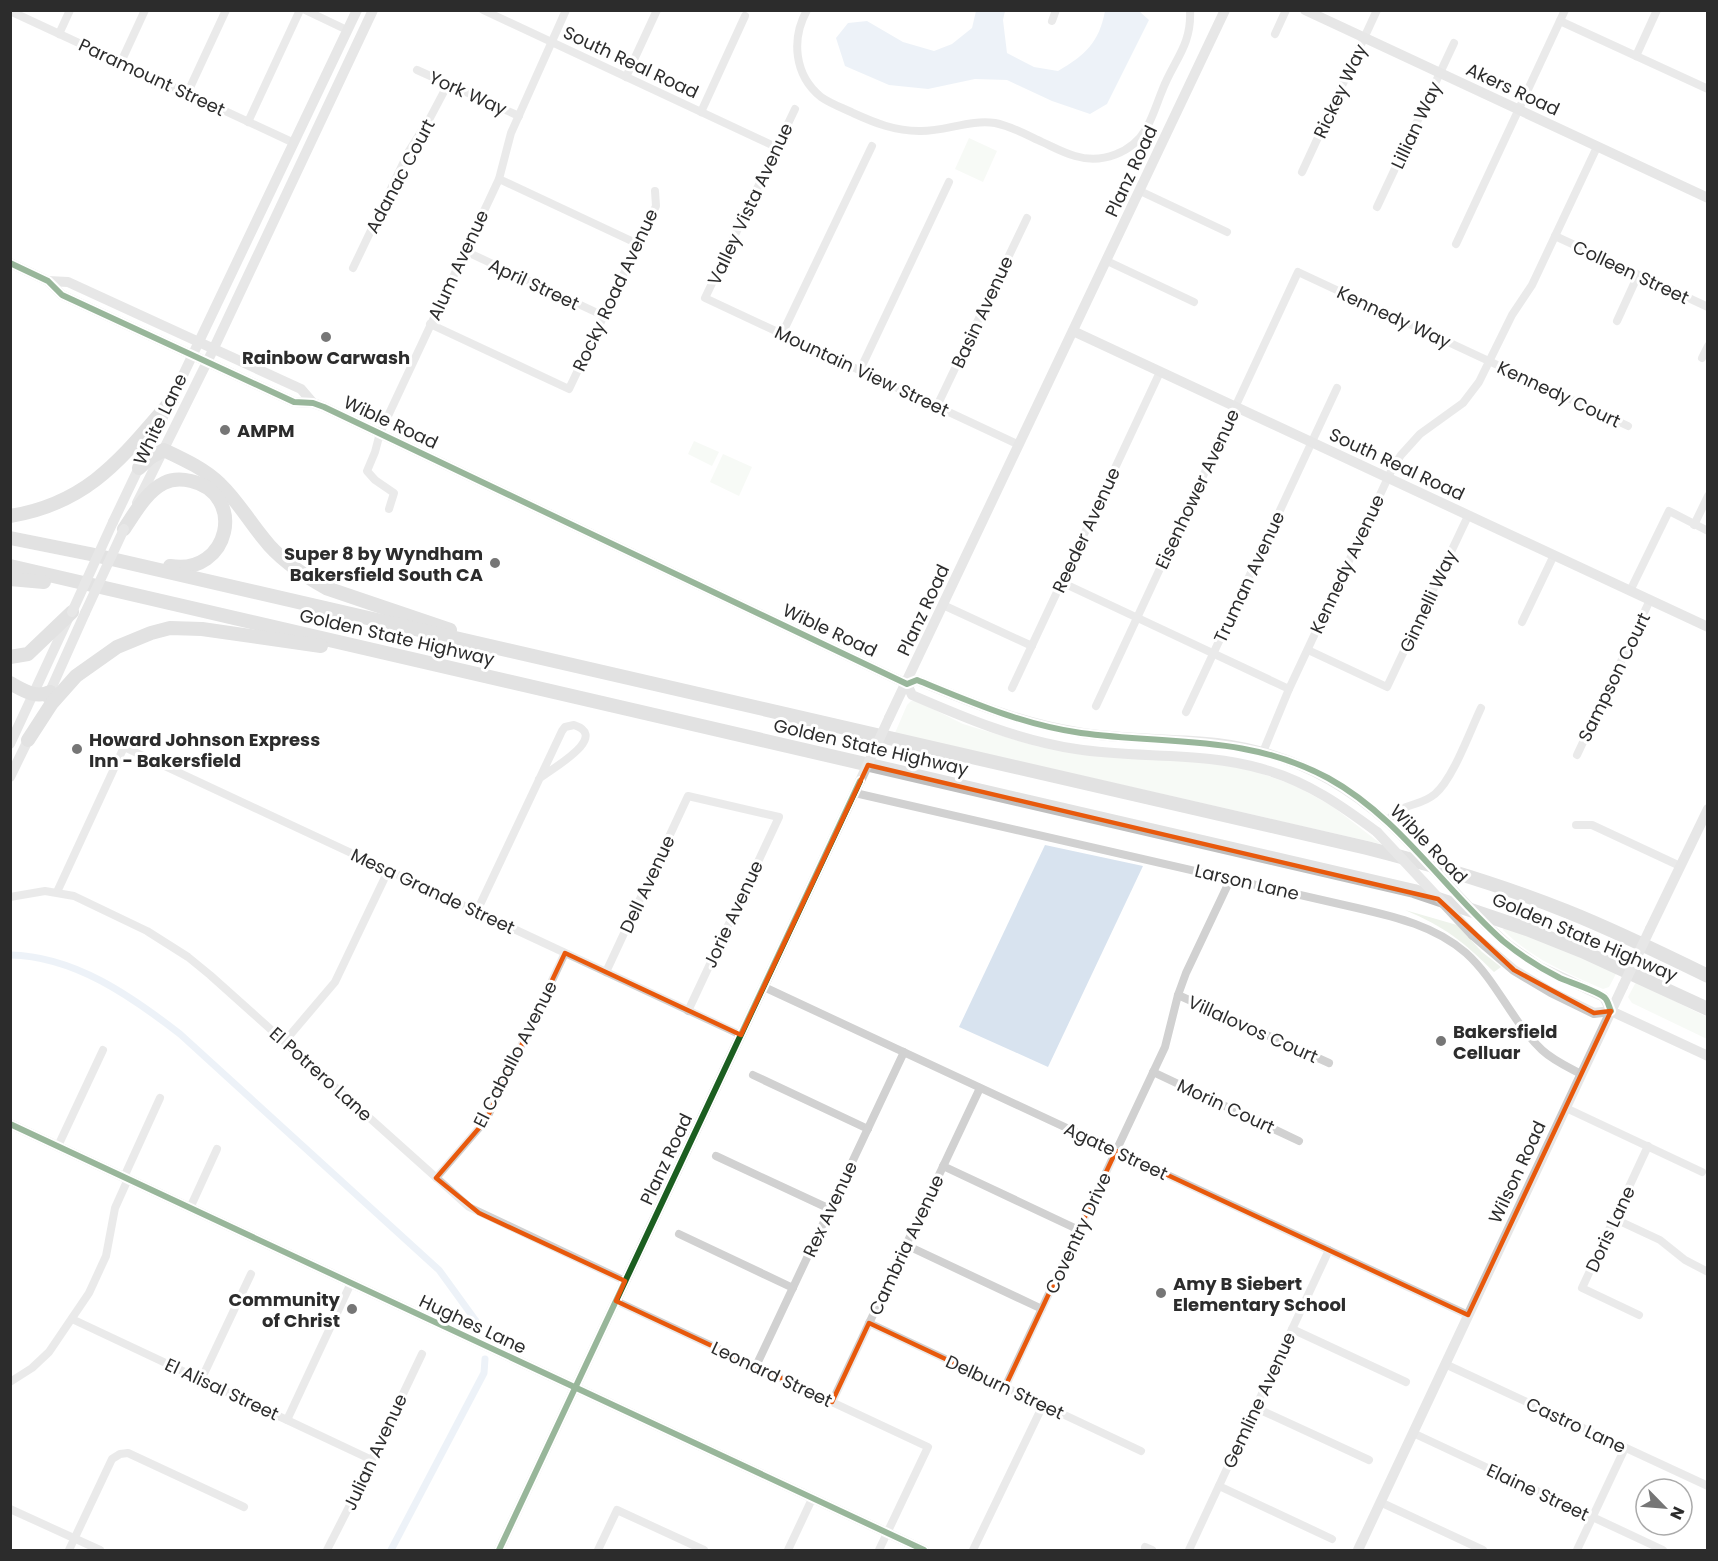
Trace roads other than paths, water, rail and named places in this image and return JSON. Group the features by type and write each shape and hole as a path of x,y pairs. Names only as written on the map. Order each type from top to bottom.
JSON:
{"highway":[{"path":"10,516 41,509 64,499 96,480 110,469 172,400"},
{"path":"139,468 151,457 164,450 206,472 219,482 265,541 290,565 312,580 326,588 496,648"},
{"path":"90,554 176,567 195,566 216,551 223,537 225,521 221,505 212,492 197,482 179,479 162,484 119,526"},
{"name":"Golden State Highway","path":"10,538 90,554 1393,855 1481,880 1565,911 1707,976"},
{"name":"Golden State Highway","path":"10,566 1414,891 1527,929 1582,951 1707,1009"},
{"path":"10,579 104,588"},
{"path":"10,657 28,654 78,613"},
{"path":"28,740 65,687 89,665 132,640 170,628 202,628 424,661"},
{"path":"10,683 33,694 50,692"}],"street":[{"path":"59,34 70,10"},
{"path":"120,62 145,10"},
{"path":"187,93 226,10"},
{"path":"248,122 300,10"},
{"path":"305,10 347,30 349,41 337,86"},
{"name":"White Lane","path":"119,526 139,468 357,10"},
{"name":"White Lane","path":"10,744 33,694 78,613 119,526 164,450 371,10"},
{"name":"South Real Road","path":"483,10 777,147"},
{"name":"Alum Avenue","path":"388,509 394,493 367,471 380,433 499,179 511,133 566,10"},
{"path":"626,77 657,10"},
{"path":"807,10 798,34 799,64 813,89 830,102 878,124 907,130 936,130 978,123 996,123 1068,154 1088,159 1118,154 1133,144 1147,128 1187,40 1190,10"},
{"path":"1052,21 1056,10"},
{"name":"Planz Road","path":"503,1549 625,1281 1226,10"},
{"path":"1275,33 1286,10"},
{"name":"Akers Road","path":"1305,10 1707,198"},
{"name":"Rickey Way","path":"1302,172 1377,10"},
{"path":"1456,244 1565,10"},
{"path":"1636,56 1657,10"},
{"name":"Paramount Street","path":"10,11 294,143"},
{"path":"701,112 745,16"},
{"path":"1560,21 1707,89"},
{"name":"Lillian Way","path":"1377,207 1454,43"},
{"name":"York Way","path":"417,70 519,116"},
{"name":"Adanac Court","path":"353,267 409,151 448,84"},
{"name":"Valley Vista Avenue","path":"705,298 795,109"},
{"path":"782,334 872,146"},
{"name":"Kennedy Avenue","path":"1263,752 1290,689 1397,461 1410,444 1453,411 1472,392 1490,362 1512,315 1532,285 1597,147"},
{"path":"269,229 267,214 284,164"},
{"path":"499,179 638,244"},
{"path":"860,370 949,182"},
{"name":"Rocky Road Avenue","path":"430,324 569,389 656,206 656,191"},
{"path":"1140,191 1227,232"},
{"name":"Basin Avenue","path":"937,406 1027,218"},
{"name":"Colleen Street","path":"1555,236 1707,307"},
{"name":"April Street","path":"465,251 604,316"},
{"path":"1107,261 1194,302"},
{"name":"Wible Road","path":"10,263 48,281 62,295 294,402 314,403 380,433 907,684 912,695 970,720 1030,740 1101,752 1214,759 1268,770 1322,793 1377,832 1473,935 1514,970 1551,992 1594,1013 1611,1011 1707,1056"},
{"name":"Kennedy Way","path":"1298,272 1490,362"},
{"name":"Eisenhower Avenue","path":"1096,706 1298,272"},
{"path":"1617,321 1638,275"},
{"name":"Wible Road","path":"48,281 68,282 301,389 314,403"},
{"name":"Mountain View Street","path":"705,298 1019,445"},
{"path":"113,319 123,313 146,318"},
{"name":"South Real Road","path":"1073,331 1707,627"},
{"path":"1702,358 1707,346"},
{"name":"Kennedy Court","path":"1490,362 1628,426"},
{"name":"Reeder Avenue","path":"1012,688 1160,372"},
{"name":"Truman Avenue","path":"1186,712 1337,388"},
{"path":"1694,525 1707,496"},
{"path":"1630,591 1669,511 1707,531"},
{"name":"Ginnelli Way","path":"1308,650 1387,687 1468,516"},
{"path":"1522,622 1554,555"},
{"path":"1061,582 1290,689"},
{"name":"Sampson Court","path":"1577,754 1650,600"},
{"path":"943,605 1032,646"},
{"name":"White Lane","path":"10,777 50,692 78,613"},
{"name":"Wible Road","path":"907,684 917,680 998,713 1049,728 1103,735 1215,743 1263,752 1293,762 1330,779 1387,821 1507,944 1540,967 1604,997 1611,1011"},
{"path":"1387,821 1401,808 1426,800 1441,789 1481,708"},
{"path":"477,911 539,779 562,731 565,727 574,725 582,729 585,737 583,746 539,779"},
{"name":"Mesa Grande Street","path":"57,892 124,747 741,1035"},
{"name":"Larson Lane","path":"855,793 1411,922 1442,936 1474,961 1541,1050 1560,1064 1581,1074"},
{"name":"Jorie Avenue","path":"688,796 779,817 688,1011"},
{"name":"Dell Avenue","path":"606,972 688,796"},
{"name":"Wilson Road","path":"1358,1551 1707,808"},
{"path":"1576,825 1592,825 1680,866"},
{"path":"285,1041 335,982 388,871"},
{"name":"Coventry Drive","path":"1005,1387 1153,1072 1169,1035 1178,995 1231,879"},
{"name":"El Potrero Lane","path":"10,897 35,892 57,892 74,896 165,941 210,975 462,1201 479,1213 625,1281"},
{"name":"El Caballo Avenue","path":"436,1178 486,1120 565,953"},
{"name":"Agate Street","path":"764,987 1468,1315"},
{"name":"Villalovos Court","path":"1178,995 1329,1063"},
{"path":"58,1146 103,1050"},
{"name":"Rex Avenue","path":"756,1366 904,1052"},
{"name":"Morin Court","path":"1153,1072 1299,1140"},
{"path":"753,1075 868,1128"},
{"name":"Cambria Avenue","path":"832,1402 980,1088"},
{"path":"10,1382 42,1360 89,1293 106,1256 115,1208 160,1098"},
{"path":"1566,1108 1702,1172"},
{"name":"Hughes Lane","path":"10,1124 924,1551"},
{"name":"Doris Lane","path":"1639,1315 1582,1288 1648,1146"},
{"path":"190,1208 217,1149"},
{"path":"716,1156 830,1209"},
{"path":"943,1166 1079,1230"},
{"path":"1614,1219 1660,1240 1685,1260 1707,1272"},
{"path":"679,1234 793,1288"},
{"path":"906,1245 1042,1309"},
{"name":"Gemline Avenue","path":"1189,1551 1329,1250"},
{"path":"201,1380 251,1274"},
{"path":"287,1420 351,1283"},
{"name":"Leonard Street","path":"616,1301 928,1447 887,1533"},
{"name":"El Alisal Street","path":"72,1319 372,1460"},
{"name":"Delburn Street","path":"869,1323 1141,1451"},
{"path":"1292,1329 1406,1382"},
{"name":"Julian Avenue","path":"327,1551 422,1354"},
{"name":"Castro Lane","path":"1445,1364 1707,1486"},
{"path":"973,1551 1043,1405"},
{"path":"1256,1407 1369,1460"},
{"name":"Elaine Street","path":"1413,1433 1662,1550"},
{"path":"1577,1551 1625,1448"},
{"path":"69,1551 112,1459 120,1454 128,1453 244,1507"},
{"path":"1219,1486 1332,1539"},
{"path":"788,1551 812,1499"},
{"path":"1380,1503 1483,1551"},
{"path":"10,1509 100,1551"},
{"path":"598,1551 617,1510 704,1551"},
{"path":"879,1551 887,1533"}],"waterway":[{"path":"10,955 34,957 79,970 122,993 180,1034 439,1270 476,1321"},
{"path":"391,1550 484,1373 485,1359"}],"place":[{"name":"Rainbow Carwash","path":"326,337"},
{"name":"AMPM","path":"225,430"},
{"name":"Super 8 by Wyndham Bakersfield South CA","path":"495,563"},
{"name":"Howard Johnson Express Inn - Bakersfield","path":"77,749"},
{"name":"Bakersfield Celluar","path":"1441,1041"},
{"name":"Amy B Siebert Elementary School","path":"1161,1293"},
{"name":"Community of Christ","path":"352,1309"}]}
